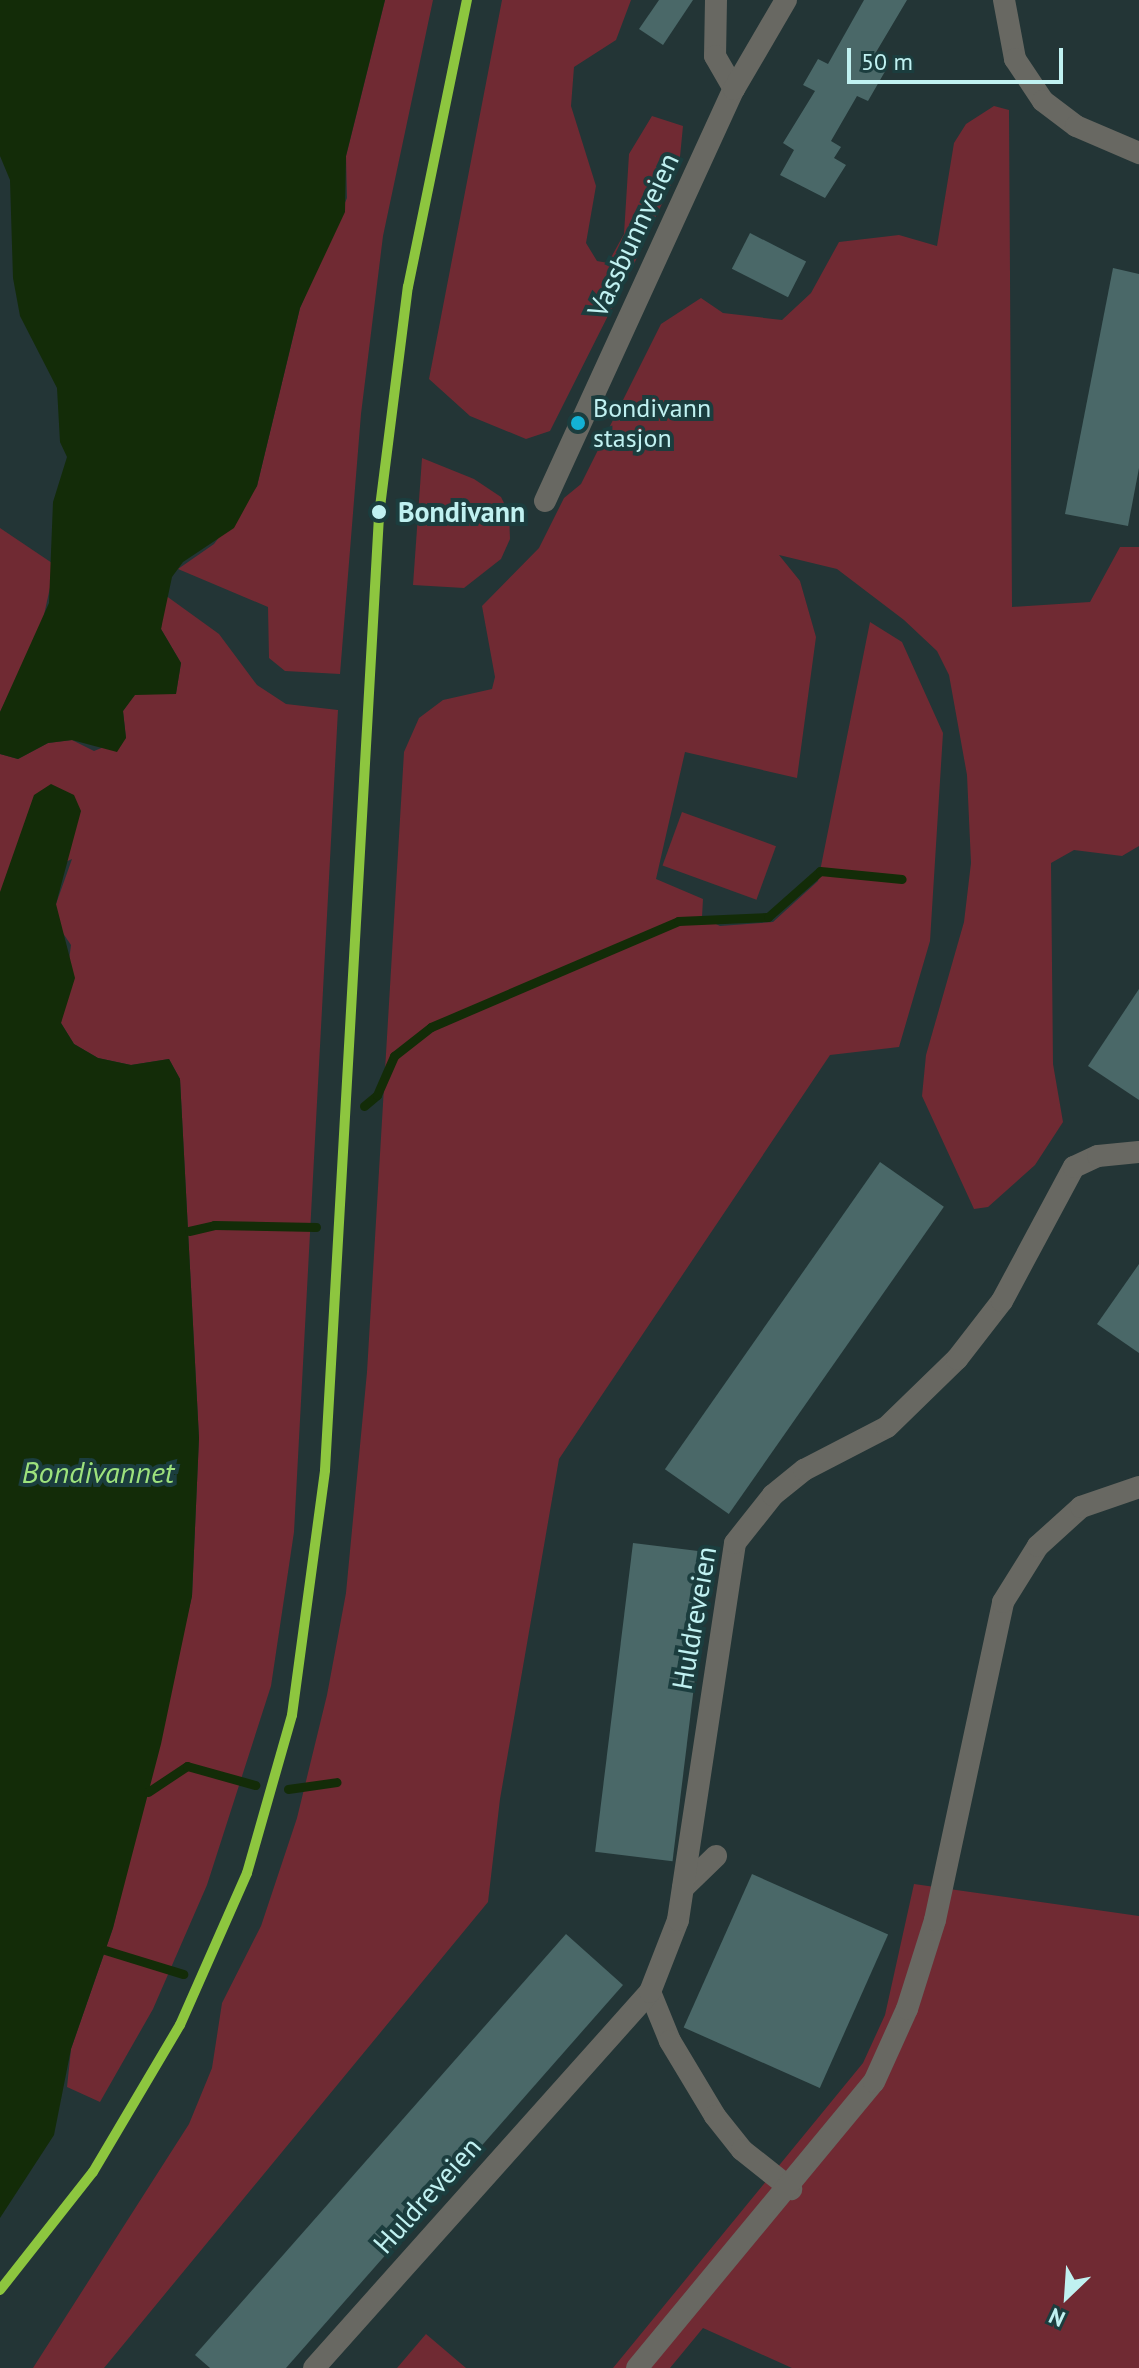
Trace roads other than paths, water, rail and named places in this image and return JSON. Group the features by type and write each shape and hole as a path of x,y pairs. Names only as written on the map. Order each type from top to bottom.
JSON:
{"street":[{"path":"716,0 715,56 734,89"},
{"name":"Vassbunnveien","path":"545,501 734,89 786,0"},
{"path":"1004,0 1015,59 1043,101 1076,126 1139,153"},
{"name":"Huldreveien","path":"314,2368 650,1992 668,1956 683,1888 735,1543 773,1495 804,1470 887,1427 957,1359 1002,1301 1074,1167 1098,1156 1139,1152"},
{"path":"637,2368 791,2189 874,2082 907,2009 935,1920 1003,1602 1038,1546 1070,1517 1139,1487"},
{"path":"683,1888 716,1856"},
{"path":"650,1992 670,2041 715,2116 742,2150 791,2189"}],"water":[{"path":"0,0 385,0 346,156 345,212 300,308 257,486 234,528 183,562 172,577 161,629 181,663 176,694 135,695 123,711 126,738 117,752 72,740 48,743 18,759 0,754 0,712 49,603 53,502 67,457 60,442 57,388 20,316 13,278 10,180 0,156"},
{"name":"Bondivannet","path":"51,784 74,795 81,811 56,904 75,978 61,1023 74,1044 98,1058 131,1065 169,1059 180,1079 199,1438 192,1596 161,1744 113,1928 71,2049 54,2135 0,2218 0,892 34,795"}],"waterway":[{"path":"364,1106 377,1095 394,1056 431,1027 678,921 768,917 820,871 902,879"},
{"path":"189,1231 214,1225 316,1227"},
{"path":"148,1792 187,1766 255,1785"},
{"path":"288,1789 337,1782"},
{"path":"105,1950 183,1974"}],"place":[{"name":"Bondivann stasjon","path":"578,423"},
{"name":"Bondivann","path":"379,512"}]}
